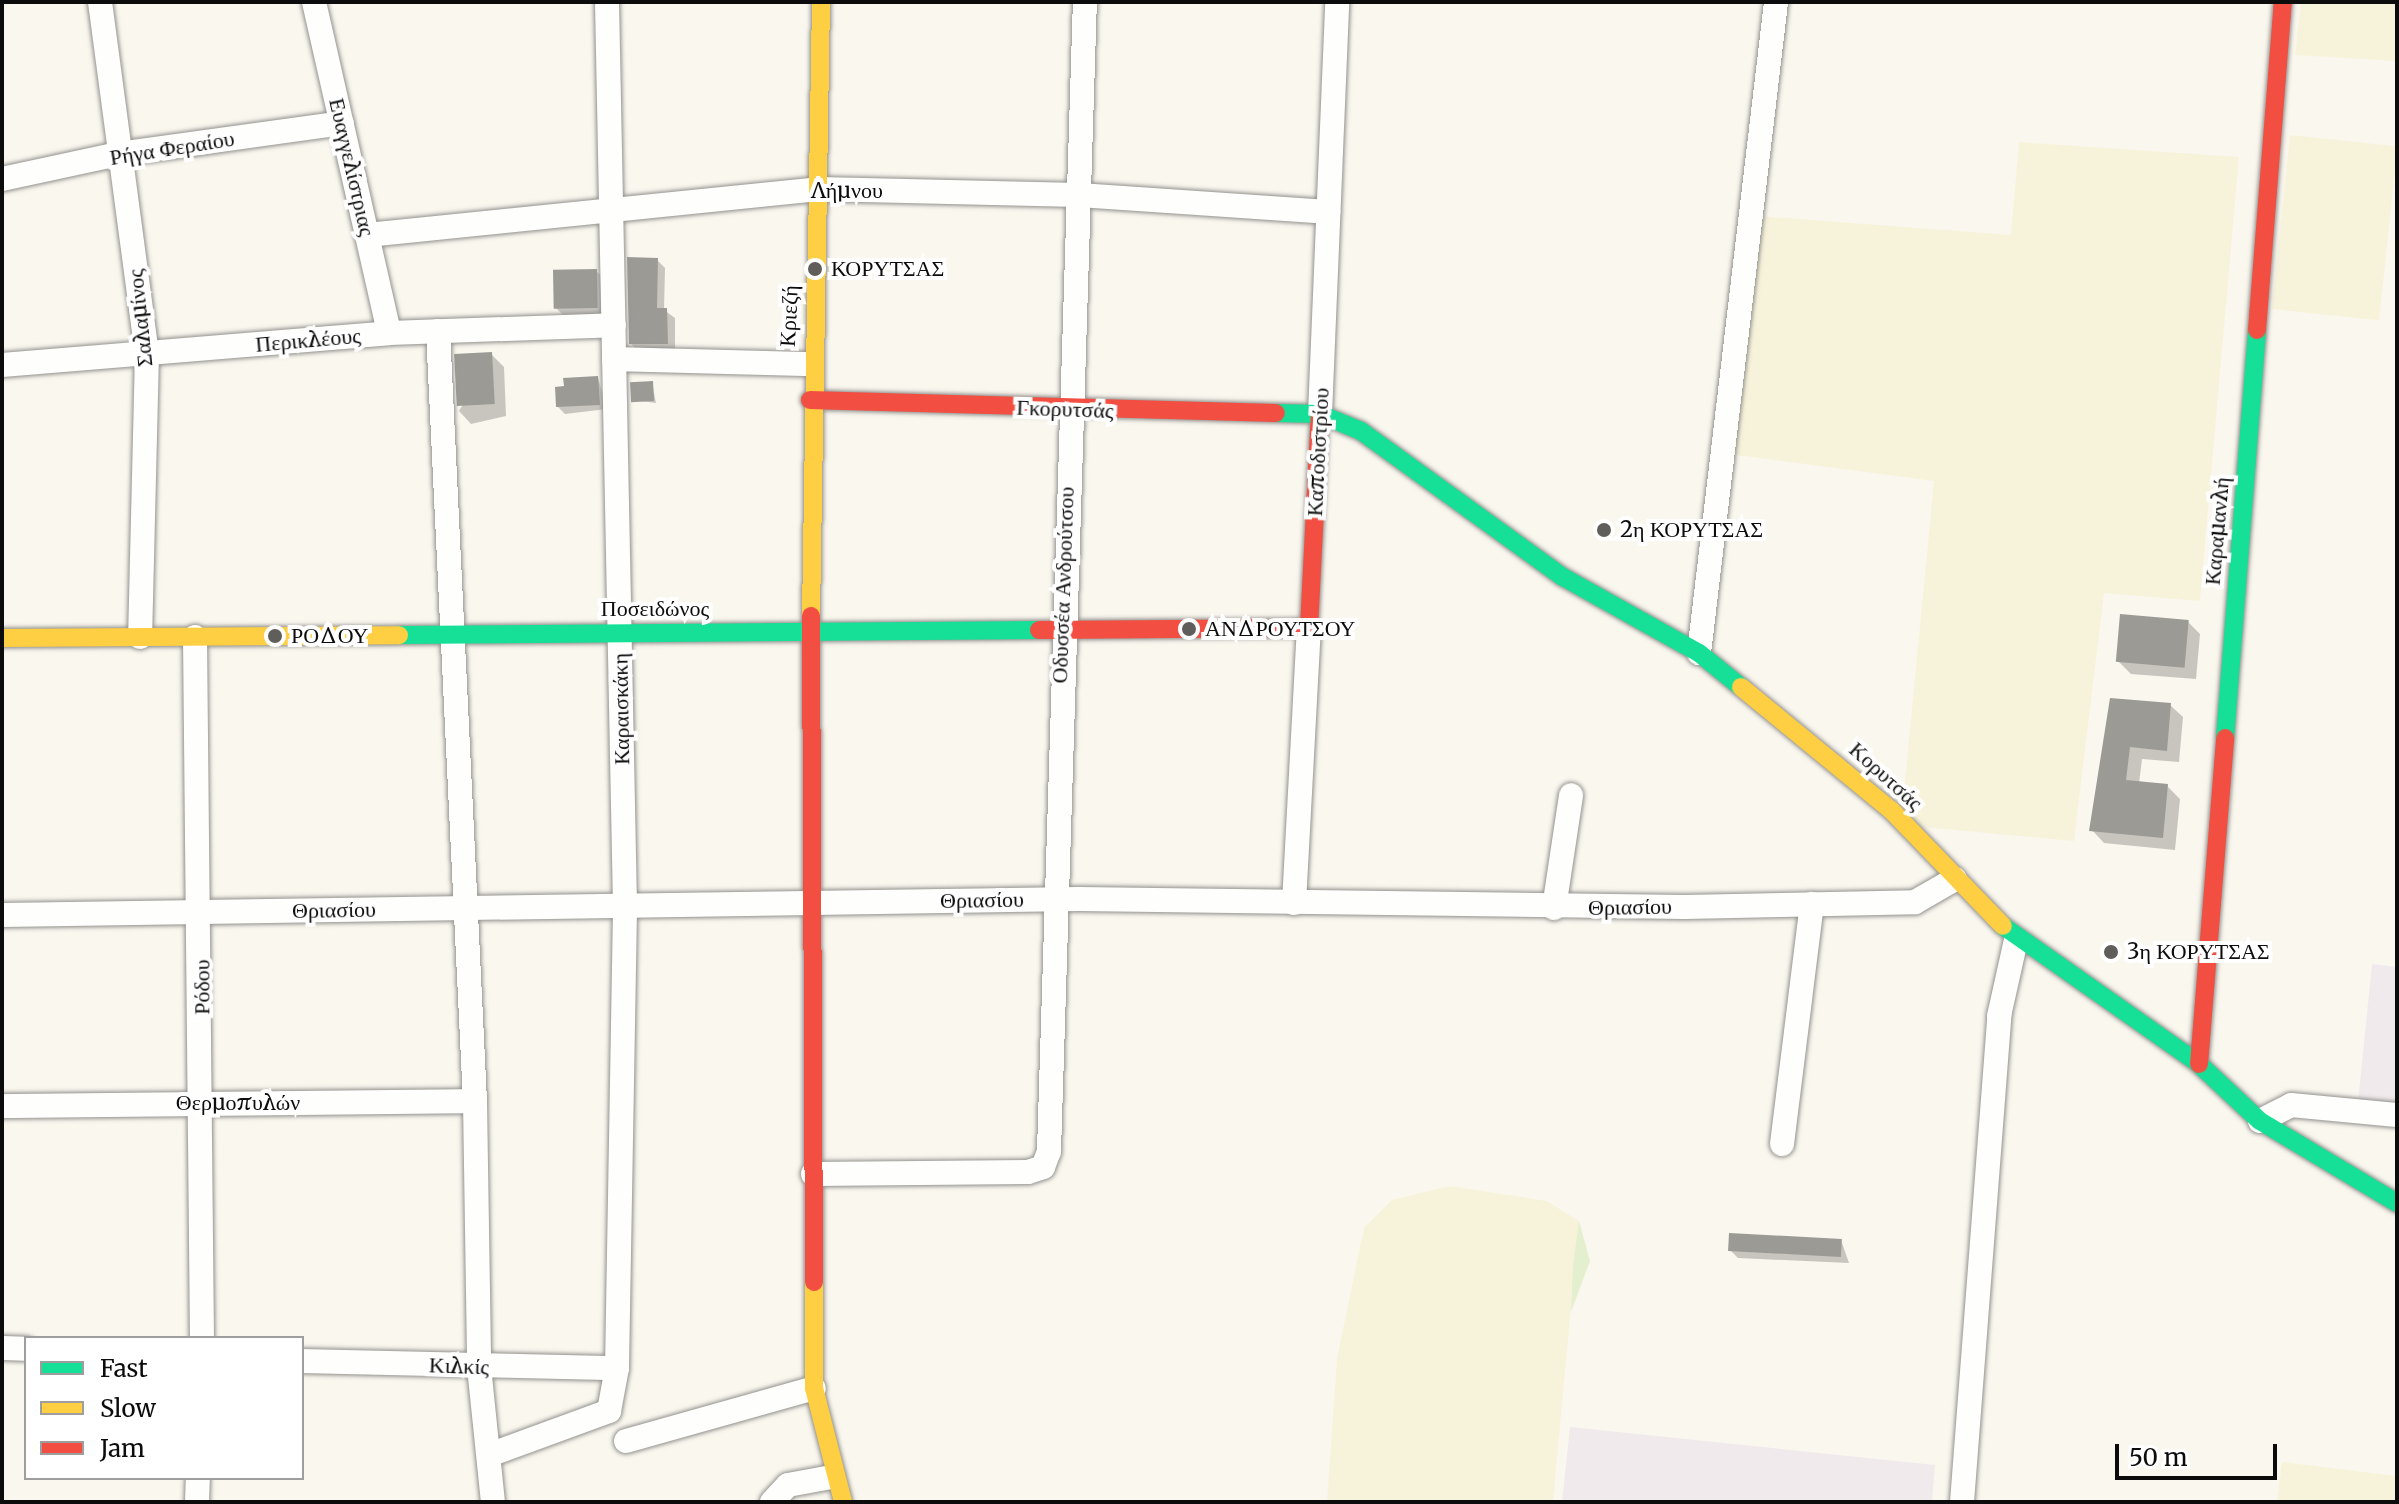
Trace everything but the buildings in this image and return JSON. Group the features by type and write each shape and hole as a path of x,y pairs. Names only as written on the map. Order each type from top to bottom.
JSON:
{"street":[{"name":"Σαλαμίνος","path":"100,2 147,354 140,637"},
{"name":"Ευαγγελίστριας","path":"314,2 389,333"},
{"name":"Καραισκάκη","path":"489,1455 609,1411 617,1368 625,906 607,2"},
{"name":"Κριεζή","path":"821,2 819,189 810,400 814,632 814,1388 831,1477 843,1502"},
{"name":"Οδυσσέα Ανδρούτσου","path":"813,1174 1043,1167 1057,899 1060,630 1085,2"},
{"name":"Καποδιστρίου","path":"1294,903 1320,414 1337,2"},
{"path":"1699,653 1776,2"},
{"name":"Καραμανλή","path":"2199,1064 2283,2"},
{"name":"Ρήγα Φεραίου","path":"2,179 119,154 342,123"},
{"name":"Λήμνου","path":"367,235 612,206 819,189 1079,195 1328,212"},
{"name":"Περικλέους","path":"2,365 389,333 614,325"},
{"path":"438,331 448,635 475,1101 479,1367 491,1501"},
{"path":"614,359 811,364"},
{"name":"Γκορυτσάς","path":"810,400 1320,414"},
{"name":"Κορυτσάς","path":"1320,414 1361,431 1563,577 1699,653 1858,781 2016,940 2199,1064 2260,1121 2397,1203"},
{"name":"Ποσειδώνος","path":"2,638 1309,628"},
{"name":"Ρόδου","path":"195,637 201,912 202,1336"},
{"path":"1554,908 1571,795"},
{"name":"Θριασίου","path":"2,915 1057,899 1554,908 1812,904 1915,902 1955,879"},
{"path":"1782,1144 1812,904"},
{"path":"1962,1502 1999,1016 2016,940"},
{"name":"Θερμοπυλών","path":"2,1106 475,1101"},
{"path":"2260,1121 2291,1105 2397,1115"},
{"path":"2,1348 24,1349"},
{"name":"Κιλκίς","path":"304,1361 617,1368"},
{"path":"626,1441 814,1388"},
{"path":"772,1502 788,1485 831,1477"},
{"path":"197,1502 198,1480"}],"shaded area":[{"path":"2301,2 2397,2 2397,61 2295,55"},
{"path":"2290,135 2397,146 2379,320 2272,309"},
{"path":"2019,142 2239,157 2200,601 2104,593 2074,841 1911,826 1902,812 1934,481 1729,454 1758,216 2011,235"},
{"path":"2372,964 2397,967 2397,1106 2358,1102"},
{"path":"1450,1186 1547,1201 1579,1221 1553,1502 1327,1502 1337,1358 1364,1228 1392,1200"},
{"path":"1570,1427 1935,1465 1932,1502 1562,1502"},
{"path":"2282,1462 2397,1476 2397,1502 2277,1502"}],"green space":[{"path":"1579,1221 1590,1261 1571,1312 1573,1266"}],"traffic: fast":[{"path":"2225,738 2257,330"},
{"path":"1276,413 1320,414 1361,431 1563,577 1699,653 1741,687"},
{"path":"399,635 1039,630"},
{"path":"2003,926 2199,1064 2260,1121 2397,1203"}],"traffic: slow":[{"path":"811,616 821,2"},
{"path":"2,638 399,635"},
{"path":"1741,687 1891,810 2003,926"},
{"path":"814,1282 814,1388 843,1502"}],"traffic: jam":[{"path":"2257,330 2283,2"},
{"path":"810,400 1276,413"},
{"path":"1039,630 1309,628 1320,414"},
{"path":"811,616 814,1282"},
{"path":"2199,1064 2225,738"}],"place":[{"name":"ΚΟΡΥΤΣΑΣ","path":"815,269"},
{"name":"2η ΚΟΡΥΤΣΑΣ","path":"1604,530"},
{"name":"ΑΝΔΡΟΥΤΣΟΥ","path":"1189,629"},
{"name":"ΡΟΔΟΥ","path":"275,636"},
{"name":"3η ΚΟΡΥΤΣΑΣ","path":"2111,952"}]}
